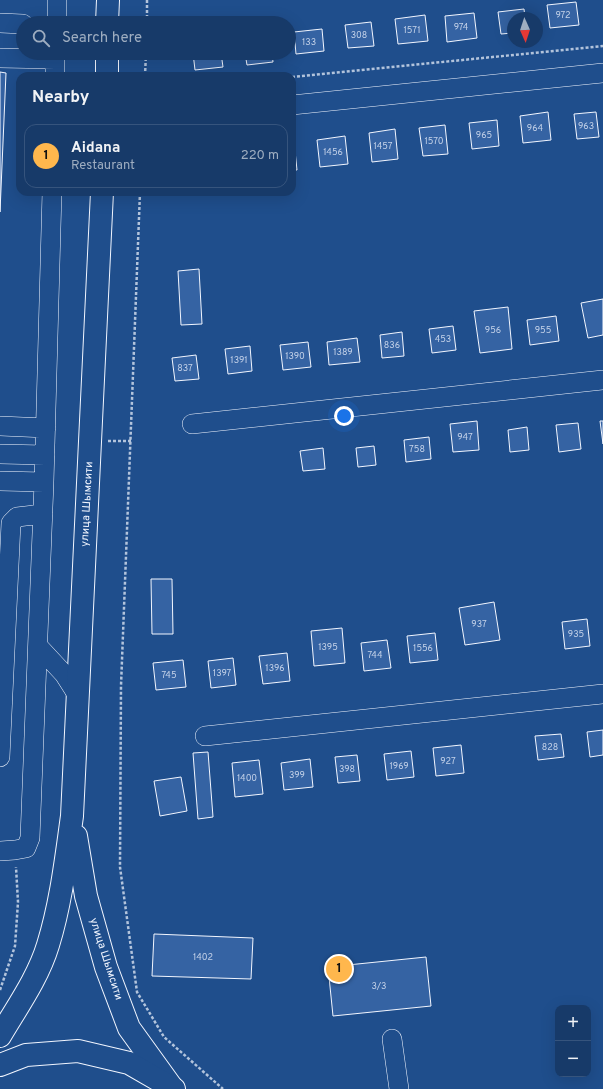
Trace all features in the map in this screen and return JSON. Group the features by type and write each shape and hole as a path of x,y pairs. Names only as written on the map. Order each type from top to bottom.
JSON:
{"main road":[{"path":"107,16 108,0"},
{"path":"107,60 107,72"},
{"name":"улица Шымсити","path":"0,1036 34,978 48,946 58,905 72,816 102,196"},
{"name":"улица Шымсити","path":"72,816 86,896 106,967 129,1028 174,1089"},
{"path":"0,1065 26,1055 78,1052 128,1063 174,1089"}],"street":[{"path":"57,0 57,16"},
{"path":"0,23 16,24"},
{"path":"0,58 16,59"},
{"path":"22,60 55,63"},
{"path":"296,105 603,73"},
{"path":"7,851 26,848 30,838 46,428 52,196"},
{"path":"192,424 603,380"},
{"path":"0,426 46,428"},
{"path":"0,454 44,455"},
{"path":"0,481 44,482"},
{"path":"0,757 11,524 17,517 43,514"},
{"path":"38,646 64,674 78,696"},
{"path":"205,736 603,694"},
{"path":"392,1039 399,1089"}],"path":[{"path":"146,16 147,0"},
{"path":"296,77 603,46"},
{"path":"145,72 146,60"},
{"path":"140,196 121,686 120,867 137,992 164,1037 222,1089"},
{"path":"0,990 15,946 18,902 7,851"}],"building":[{"path":"576,2 579,25 550,28 547,5"},
{"path":"524,9 524,12 507,12 507,34 501,34 498,12"},
{"path":"474,13 477,38 447,42 445,16"},
{"path":"425,15 428,41 398,44 395,19"},
{"path":"371,22 374,46 348,48 345,25"},
{"path":"322,29 324,51 296,54 296,32"},
{"path":"194,60 222,60 223,67 195,70"},
{"path":"246,60 273,60 273,62 247,65"},
{"path":"0,72 6,73 0,212"},
{"path":"548,112 551,140 523,143 520,116"},
{"path":"596,112 599,137 577,139 574,114"},
{"path":"497,120 499,146 472,149 469,123"},
{"path":"445,125 448,154 423,156 419,128"},
{"path":"395,129 398,159 372,162 369,133"},
{"path":"345,136 348,164 320,167 317,140"},
{"path":"199,269 202,324 181,325 178,271"},
{"path":"603,299 603,335 588,338 581,303"},
{"path":"508,307 512,349 480,353 474,311"},
{"path":"556,316 559,341 530,345 527,320"},
{"path":"453,326 456,350 432,353 429,329"},
{"path":"402,332 404,356 382,358 380,335"},
{"path":"357,338 360,362 329,365 327,342"},
{"path":"308,342 311,367 283,370 280,345"},
{"path":"250,346 252,371 228,374 225,349"},
{"path":"196,355 199,379 175,381 172,358"},
{"path":"477,421 479,450 453,452 450,424"},
{"path":"600,421 603,421 603,444"},
{"path":"578,423 581,449 559,452 556,425"},
{"path":"527,427 529,450 510,452 508,430"},
{"path":"429,437 431,459 406,462 404,440"},
{"path":"374,446 376,465 358,467 356,448"},
{"path":"323,448 325,469 303,471 300,451"},
{"path":"151,579 172,579 173,634 152,634"},
{"path":"494,602 500,640 465,645 459,608"},
{"path":"587,619 590,646 565,649 562,622"},
{"path":"342,628 345,663 314,666 311,631"},
{"path":"435,633 438,660 410,663 407,636"},
{"path":"387,640 391,668 364,671 361,643"},
{"path":"287,653 290,681 263,684 259,656"},
{"path":"233,658 236,685 211,688 208,661"},
{"path":"183,660 186,687 156,690 153,663"},
{"path":"603,730 603,755 590,757 587,732"},
{"path":"561,734 564,757 538,760 535,736"},
{"path":"461,745 464,773 436,776 433,748"},
{"path":"411,751 414,777 387,780 384,754"},
{"path":"208,752 213,817 198,819 193,753"},
{"path":"357,755 360,781 338,783 335,757"},
{"path":"310,759 313,787 284,790 281,763"},
{"path":"259,760 263,794 235,797 232,763"},
{"path":"181,777 187,811 160,816 154,781"},
{"path":"154,934 253,938 251,979 152,976"},
{"path":"426,957 431,1006 333,1016 328,967"}],"place":[{"name":"Aidana","path":"339,969"}]}
